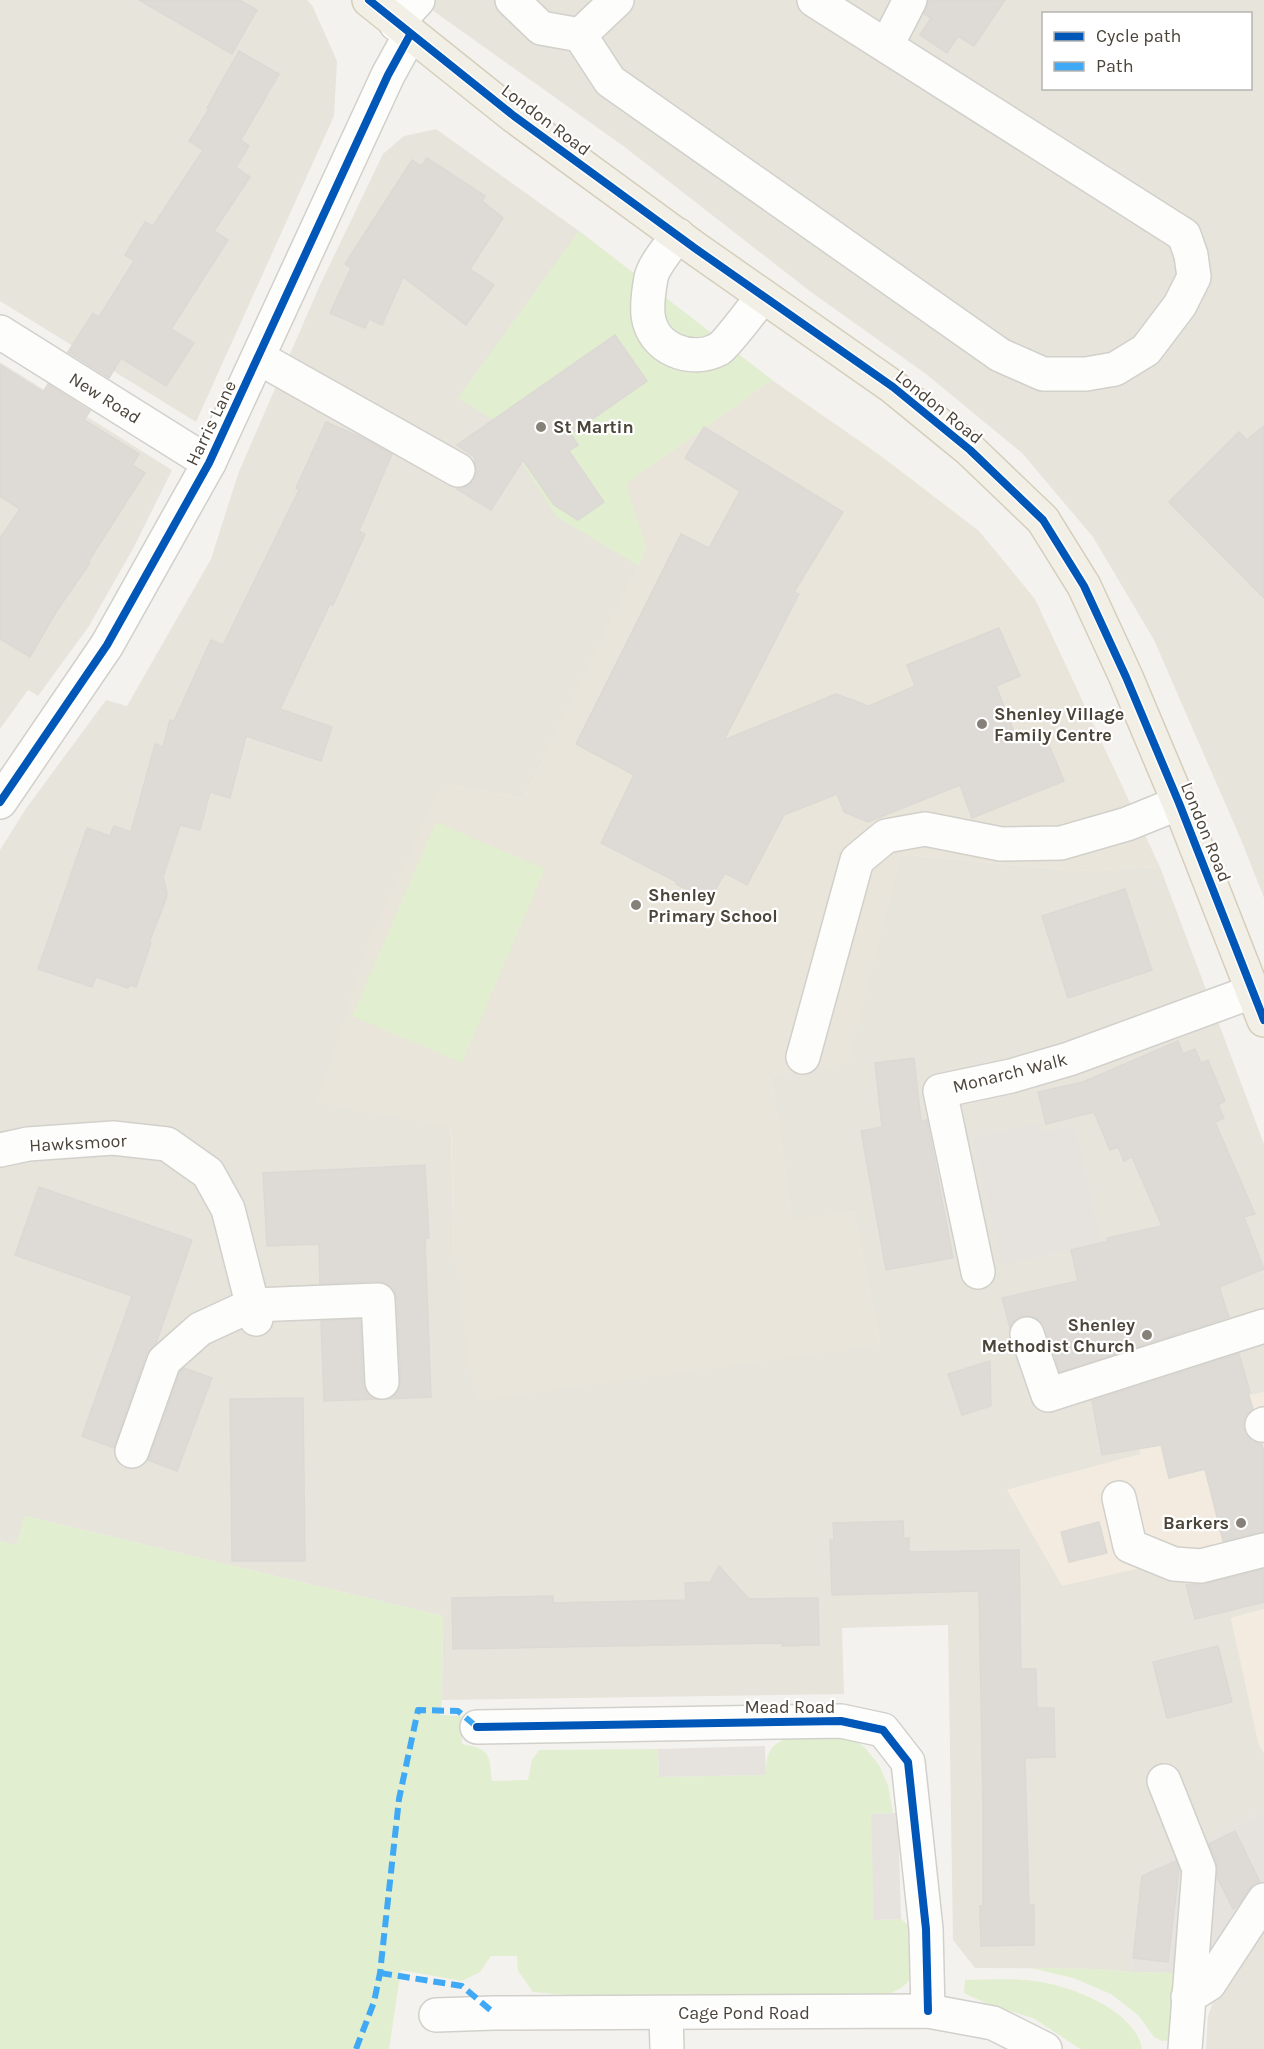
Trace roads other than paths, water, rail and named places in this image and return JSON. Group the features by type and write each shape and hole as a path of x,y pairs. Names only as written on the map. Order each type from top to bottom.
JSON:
{"main road":[{"name":"London Road","path":"369,0 514,116 893,387 970,450 1043,520 1084,586 1126,677 1179,803 1259,1006"}],"street":[{"name":"Harris Lane","path":"0,802 107,645 209,463 388,75 403,29 418,0"},
{"path":"512,0 541,28 580,35 610,81 1000,355 1043,374 1086,374 1115,369 1146,350 1180,305 1194,276 1191,255 1184,236 814,0"},
{"path":"580,35 617,0"},
{"path":"887,45 910,0"},
{"path":"678,235 651,276 648,315 653,332 666,346 682,354 705,355 721,347 763,296"},
{"name":"New Road","path":"0,332 209,463"},
{"path":"259,358 458,470"},
{"path":"803,1057 857,860 886,836 925,829 1001,844 1061,843 1127,824 1179,803"},
{"name":"Monarch Walk","path":"978,1272 940,1091 1011,1076 1259,1006"},
{"name":"Hawksmoor","path":"0,1150 28,1144 113,1137 167,1144 208,1173 228,1209 254,1312"},
{"path":"132,1451 164,1361 200,1329 254,1312 378,1300 382,1382"},
{"path":"1027,1334 1048,1395 1264,1326"},
{"path":"1119,1498 1130,1546 1174,1564 1201,1566 1264,1550"},
{"name":"Mead Road","path":"477,1727 841,1721 883,1730 908,1762 926,1929 928,2012"},
{"path":"1164,1781 1199,1869 1185,2049"},
{"path":"1188,1997 1209,1984 1264,1900"},
{"name":"Cage Pond Road","path":"436,2015 928,2012 993,2023 1045,2049"},
{"path":"666,2013 667,2049"}],"place":[{"name":"St Martin","path":"541,427"},
{"name":"Shenley Village Family Centre","path":"982,724"},
{"name":"Shenley Primary School","path":"636,905"},
{"name":"Shenley Methodist Church","path":"1147,1335"},
{"name":"Barkers","path":"1241,1523"}]}
